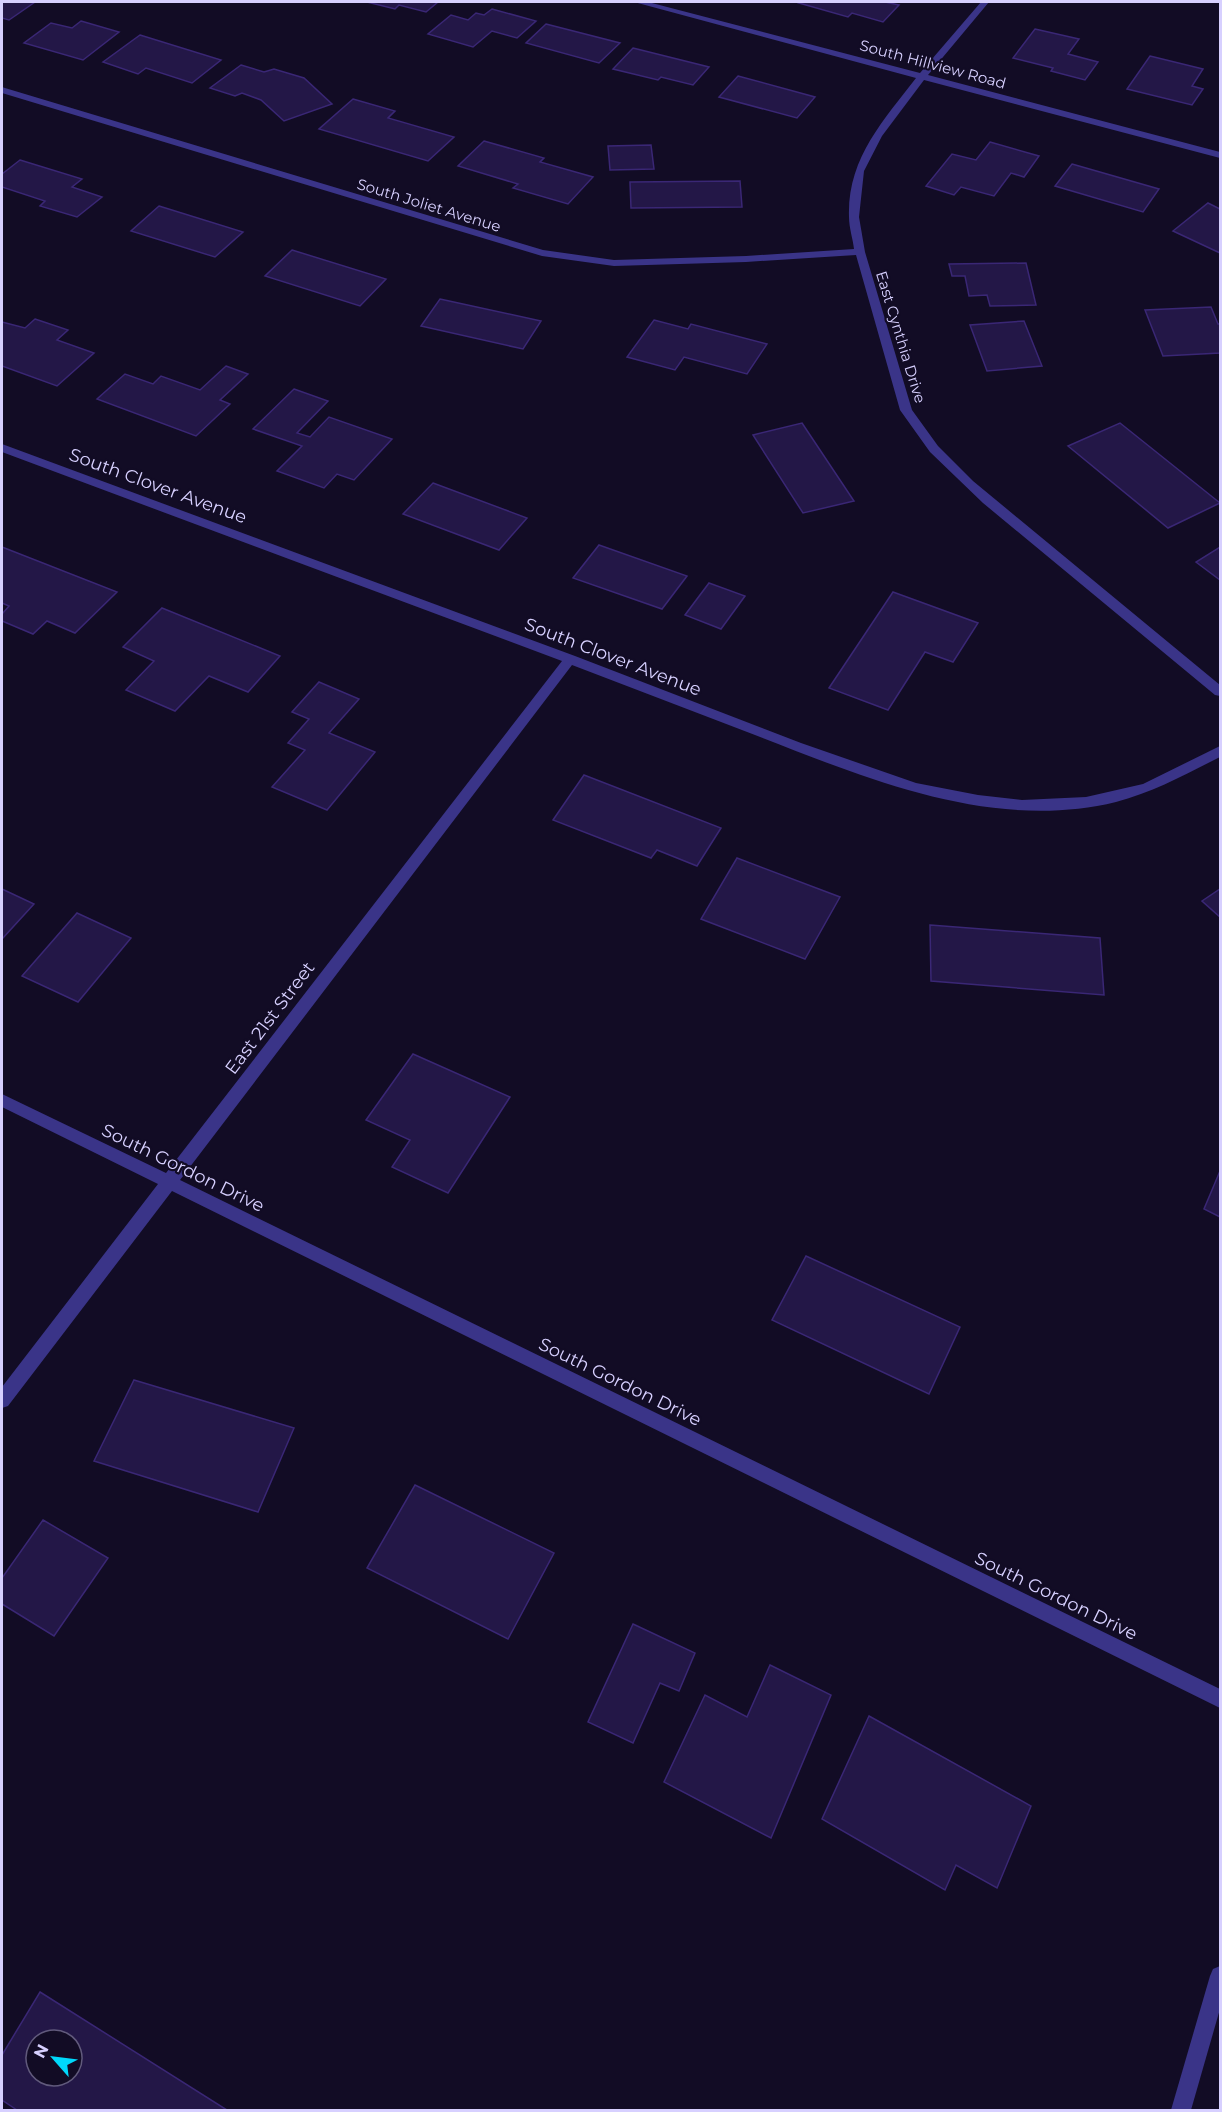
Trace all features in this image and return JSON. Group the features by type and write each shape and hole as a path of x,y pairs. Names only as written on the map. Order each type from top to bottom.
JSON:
{"street":[{"name":"South Hillview Road","path":"639,2 1221,155"},
{"name":"East Cynthia Drive","path":"985,2 922,76 877,135 859,171 854,217 860,252 906,410 917,429 938,455 1017,524 1221,692"},
{"name":"South Joliet Avenue","path":"2,90 542,253 614,263 746,259 860,252"},
{"name":"South Clover Avenue","path":"2,448 570,659 796,746 915,788 978,800 1022,805 1086,802 1147,788 1221,751"},
{"name":"East 21st Street","path":"2,1400 570,659"},
{"name":"South Gordon Drive","path":"2,1100 1221,1699"},
{"path":"1180,2110 1221,1976"}],"building":[{"path":"2,2 35,2 9,20 2,18"},
{"path":"367,2 438,2 426,12 399,5 395,9"},
{"path":"885,2 899,5 883,22 852,13 848,17 799,3"},
{"path":"492,9 536,21 517,38 492,31 473,47 428,34 451,15 468,20 476,13 484,15"},
{"path":"81,21 119,32 83,60 24,43 51,23 72,28"},
{"path":"546,24 620,43 599,63 526,43"},
{"path":"1035,29 1079,39 1068,54 1098,62 1085,80 1051,71 1053,68 1013,58"},
{"path":"140,35 221,60 192,83 146,68 138,74 103,62"},
{"path":"633,48 709,67 693,85 661,77 658,80 613,69"},
{"path":"1150,56 1203,69 1192,86 1203,89 1192,105 1127,89"},
{"path":"241,65 264,72 274,69 304,78 332,104 284,121 261,100 242,93 235,96 210,88"},
{"path":"738,76 815,97 797,118 719,97"},
{"path":"353,99 395,111 388,118 454,137 428,161 319,129"},
{"path":"484,141 544,158 540,162 593,177 568,204 513,188 518,184 458,166"},
{"path":"990,142 1039,156 1024,177 1011,173 994,196 961,187 954,195 926,186 952,154 976,160"},
{"path":"651,145 654,169 610,170 608,146"},
{"path":"20,160 82,179 72,187 102,197 77,217 40,206 45,201 2,187 2,174"},
{"path":"1072,164 1159,189 1143,212 1055,186"},
{"path":"740,181 742,207 631,208 630,182"},
{"path":"1208,203 1220,209 1220,253 1173,231"},
{"path":"159,206 243,232 215,257 131,231"},
{"path":"292,250 386,279 360,306 265,276"},
{"path":"1026,263 1036,305 990,306 987,295 969,296 965,276 952,276 949,264"},
{"path":"440,299 541,321 523,349 421,326"},
{"path":"1211,307 1220,324 1220,353 1163,356 1145,310"},
{"path":"35,319 68,330 57,340 94,353 57,386 2,366 2,322 25,328"},
{"path":"654,320 688,329 691,324 767,344 747,374 684,357 675,370 627,357"},
{"path":"1024,321 1042,366 987,371 970,325"},
{"path":"226,366 248,374 220,400 230,404 196,436 97,399 125,374 153,384 161,376 200,390"},
{"path":"294,389 328,401 297,433 310,437 329,417 392,439 354,480 337,474 324,488 277,471 302,446 253,429"},
{"path":"802,423 854,501 803,513 753,435"},
{"path":"1120,423 1220,503 1168,528 1068,446"},
{"path":"433,483 527,518 499,550 403,514"},
{"path":"599,545 687,576 662,609 573,578"},
{"path":"2,547 117,592 75,633 47,621 33,634 2,621 2,614 9,606 2,603"},
{"path":"1220,547 1220,580 1196,562"},
{"path":"709,583 745,596 721,629 685,615"},
{"path":"893,592 978,623 953,662 925,652 888,710 829,688"},
{"path":"162,608 280,656 248,692 209,676 175,711 126,690 154,661 123,647"},
{"path":"319,682 359,699 329,733 375,752 327,810 272,787 305,750 288,743 309,719 292,712"},
{"path":"584,775 721,828 697,866 657,850 651,858 553,820"},
{"path":"737,858 840,897 805,959 701,919"},
{"path":"2,889 34,904 2,939"},
{"path":"1220,889 1220,917 1202,901"},
{"path":"77,913 131,938 78,1002 22,976"},
{"path":"930,925 1100,938 1104,995 931,981"},
{"path":"413,1054 510,1097 448,1193 392,1167 410,1140 366,1120"},
{"path":"1220,1171 1220,1217 1204,1209"},
{"path":"806,1256 960,1327 929,1394 772,1320"},
{"path":"134,1380 294,1428 258,1512 94,1461"},
{"path":"415,1485 554,1553 508,1639 367,1568"},
{"path":"43,1520 108,1558 54,1636 2,1604 2,1578"},
{"path":"633,1624 695,1653 679,1691 660,1683 633,1743 588,1722"},
{"path":"770,1665 831,1695 771,1838 664,1782 705,1695 747,1717"},
{"path":"869,1716 1031,1806 997,1888 956,1865 945,1890 822,1819"},
{"path":"40,1992 227,2110 17,2110 2,2100 2,2055"}]}
